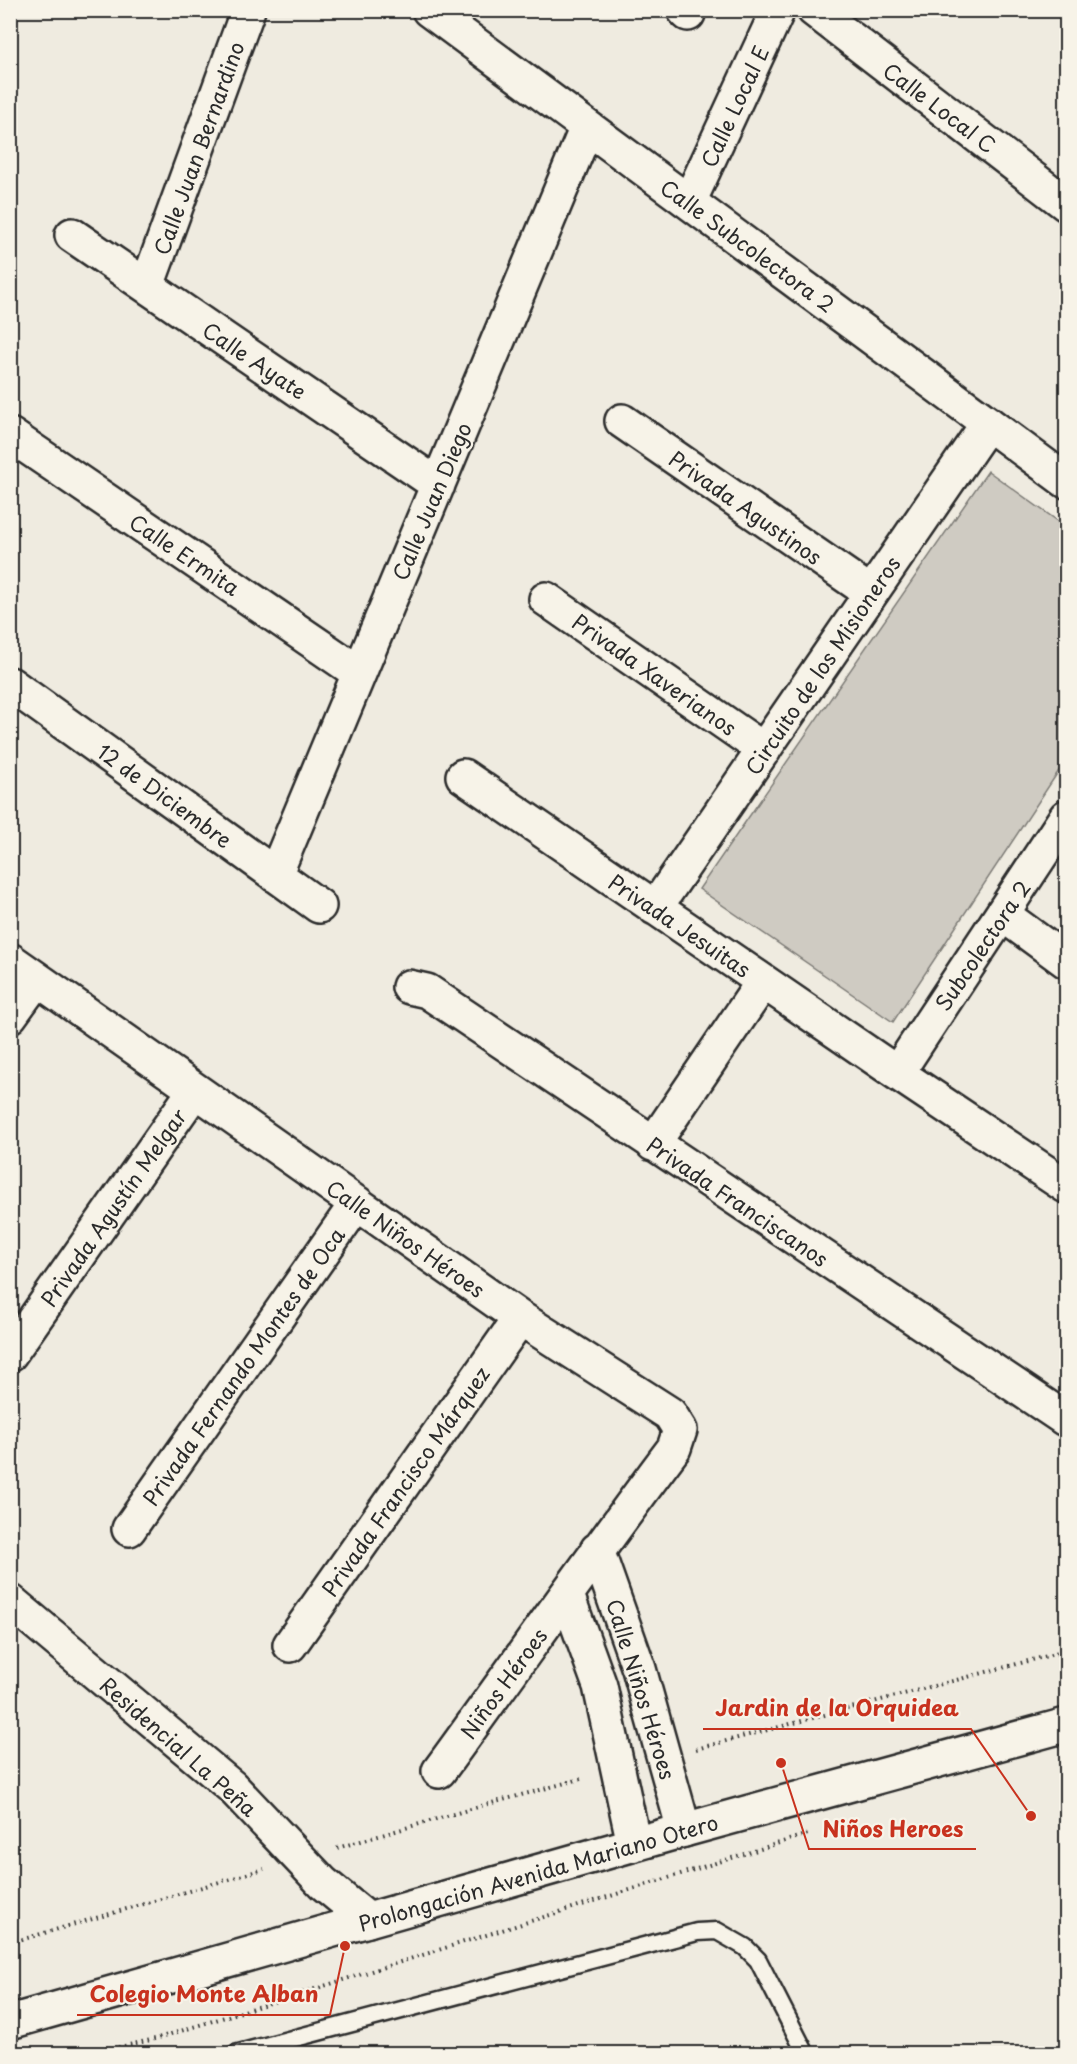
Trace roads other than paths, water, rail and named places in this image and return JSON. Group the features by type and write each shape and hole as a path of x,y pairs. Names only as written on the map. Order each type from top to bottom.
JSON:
{"street":[{"name":"Calle Juan Bernardino","path":"147,286 248,10"},
{"name":"Calle Subcolectora 2","path":"429,10 1066,481"},
{"name":"Calle Local E","path":"689,202 778,10"},
{"name":"Calle Local C","path":"814,10 1066,204"},
{"name":"Calle Juan Diego","path":"275,875 587,127"},
{"name":"Calle Ayate","path":"72,235 438,485"},
{"name":"Privada Agustinos","path":"622,421 871,593"},
{"name":"Circuito de los Misioneros","path":"656,908 988,423"},
{"name":"Calle Ermita","path":"10,435 359,674"},
{"name":"Privada Xaverianos","path":"546,599 764,750"},
{"name":"12 de Diciembre","path":"10,684 319,906"},
{"name":"Privada Jesuitas","path":"463,776 1066,1186"},
{"name":"Subcolectora 2","path":"897,1073 1066,817"},
{"path":"1002,914 1066,961"},
{"name":"Calle Niños Héroes","path":"10,960 520,1317 670,1414 680,1430 674,1448 597,1550 567,1595 600,1686 634,1844"},
{"path":"10,1016 37,979"},
{"path":"653,1144 763,982"},
{"name":"Privada Franciscanos","path":"409,987 427,991 1065,1419"},
{"name":"Privada Agustín Melgar","path":"10,1354 195,1090"},
{"name":"Privada Fernando Montes de Oca","path":"129,1528 357,1203"},
{"name":"Privada Francisco Márquez","path":"290,1645 520,1317"},
{"name":"Calle Niños Héroes","path":"597,1550 639,1669 684,1830"},
{"name":"Niños Héroes","path":"440,1770 567,1595"},
{"name":"Residencial La Peña","path":"10,1601 232,1787 323,1883 368,1920"},
{"name":"Prolongación Avenida Mariano Otero","path":"10,2022 684,1830 1064,1730"}],"lane":[{"path":"235,2054 697,1932 717,1931 746,1947 758,1960 806,2054"}],"place":[{"name":"Niños Heroes","path":"781,1763"},
{"name":"Jardin de la Orquidea","path":"1031,1816"},
{"name":"Colegio Monte Alban","path":"345,1946"}]}
